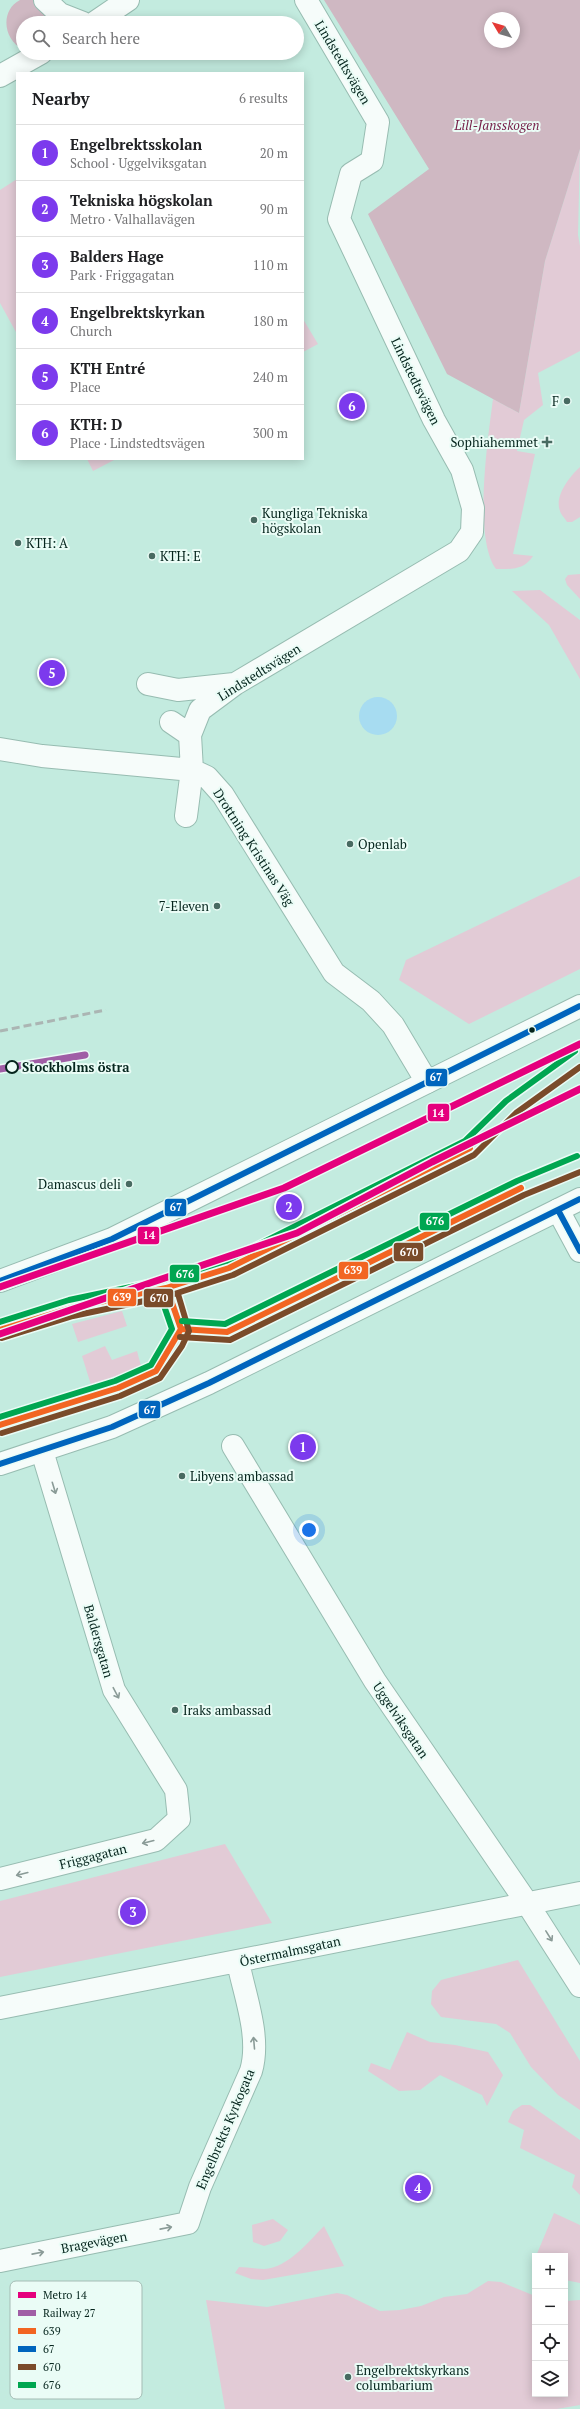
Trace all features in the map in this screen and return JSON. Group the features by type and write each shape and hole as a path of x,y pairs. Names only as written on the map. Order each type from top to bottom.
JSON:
{"street":[{"path":"45,0 60,14 65,16"},
{"path":"104,16 128,0"},
{"name":"Lindstedtsvägen","path":"186,816 192,770 190,736 200,710 235,684 459,551 472,532 473,508 462,470 434,420 338,219 352,174 372,161 378,122 306,0"},
{"path":"0,76 29,60"},
{"path":"160,702 143,677 178,690 235,684"},
{"path":"171,722 190,736"},
{"name":"Drottning Kristinas Väg","path":"0,748 42,756 192,770 207,777 223,795 334,973 371,1001 393,1025 427,1082"},
{"path":"0,1281 112,1239 580,1006"},
{"path":"0,1464 112,1428 170,1401 580,1199"},
{"path":"558,1210 580,1251"},
{"name":"Uggelviksgatan","path":"233,1446 375,1681 527,1903 580,1986"},
{"name":"Baldersgatan","path":"42,1451 114,1690 176,1790 179,1820"},
{"name":"Friggagatan","path":"0,1879 156,1840 179,1820"},
{"name":"Östermalmsgatan","path":"0,2008 580,1893"},
{"name":"Engelbrekts Kyrkogata","path":"188,2223 200,2187 251,2071 255,2058 255,2042 238,1962"},
{"name":"Bragevägen","path":"0,2261 188,2223"}],"shaded area":[{"path":"580,149 578,235 580,246 580,351 538,373 543,405 524,420 517,451 535,454 513,554 533,556 526,564 517,568 496,569 489,554 485,535 484,512 484,487 493,399 519,413 545,261"},
{"path":"16,180 16,332 0,303 0,190"},
{"path":"304,321 318,344 304,351"},
{"path":"88,460 114,460 93,471"},
{"path":"580,467 580,517 572,522 567,522 561,514 559,499 564,487"},
{"path":"580,574 580,599 567,585 565,579 568,575"},
{"path":"540,590 580,620 580,679 549,625 512,591"},
{"path":"580,876 580,969 469,1024 399,980 406,960"},
{"path":"122,1311 127,1326 78,1342 72,1324"},
{"path":"105,1346 112,1360 137,1351 141,1366 108,1380 91,1385 82,1356"},
{"path":"225,1844 272,1923 0,1977 0,1901"},
{"path":"518,1960 580,2061 580,2110 558,2095 531,2067 510,2033 496,2024 441,2017 431,2004 432,1991 441,1980"},
{"path":"407,2032 430,2042 455,2045 488,2052 503,2075 487,2106 482,2095 440,2075 420,2090 399,2091 368,2071 371,2063 390,2070"},
{"path":"522,2105 530,2105 580,2140 580,2195 572,2187 575,2175 520,2148 524,2130 508,2122 513,2111"},
{"path":"554,2213 580,2225 580,2283 568,2281 568,2253 537,2253"},
{"path":"273,2219 288,2230 280,2241 264,2246 253,2242 252,2225"},
{"path":"324,2226 344,2266 263,2280 251,2279 235,2273 239,2267 264,2269 281,2264 290,2259 305,2246"},
{"path":"488,2281 501,2282 532,2295 532,2397 568,2397 568,2301 580,2300 580,2405 557,2409 225,2409 206,2300 267,2307 337,2293 347,2295 380,2311 400,2310 421,2306 444,2297 467,2294"}],"green space":[{"path":"20,0 42,0 52,16 16,16 16,45 11,39 6,25 9,11"},
{"name":"Lill-Jansskogen","path":"324,0 580,0 580,149 545,261 519,413 447,374 368,214 429,169"}],"water":[{"path":"378,697 391,703 397,716 391,729 378,735 365,729 359,716 365,703"}],"railway":[{"path":"0,1031 106,1010"}],"metro line":[{"name":"14","path":"0,1287 284,1188 580,1044"},
{"name":"14","path":"0,1334 297,1233 432,1162 580,1089"}],"rail line":[{"name":"27","path":"0,1069 85,1055"}],"transit line":[{"name":"67","path":"0,1281 112,1239 580,1006"},
{"name":"676","path":"0,1322 69,1300 164,1280 226,1261 465,1141 506,1101 575,1051"},
{"name":"670","path":"2,1338 73,1316 168,1296 233,1275 474,1155 516,1113 580,1067"},
{"name":"639","path":"0,1330 71,1308 166,1288 229,1268 470,1148"},
{"name":"676","path":"182,1321 225,1324 517,1181 577,1156"},
{"name":"670","path":"180,1337 230,1340 524,1195 580,1172"},
{"name":"639","path":"181,1329 227,1332 521,1188"},
{"name":"67","path":"0,1464 112,1427 209,1383 580,1199"},
{"name":"67","path":"558,1210 580,1251"},
{"name":"670","path":"2,1433 120,1396 160,1378 182,1346 189,1331 178,1294"},
{"name":"639","path":"0,1425 118,1388 156,1371 181,1329 170,1297"},
{"name":"676","path":"0,1417 115,1381 151,1365 172,1329 162,1300"}],"place":[{"name":"F","path":"567,401"},
{"name":"KTH: D","path":"352,406"},
{"name":"Sophiahemmet","path":"547,442"},
{"name":"Kungliga Tekniska högskolan","path":"254,520"},
{"name":"KTH: A","path":"18,543"},
{"name":"KTH: E","path":"152,556"},
{"name":"KTH Entré","path":"52,673"},
{"name":"Openlab","path":"350,844"},
{"name":"7-Eleven","path":"217,906"},
{"name":"Stockholms östra","path":"12,1067"},
{"name":"Damascus deli","path":"129,1184"},
{"name":"Tekniska högskolan","path":"289,1207"},
{"name":"Engelbrektsskolan","path":"303,1447"},
{"name":"Libyens ambassad","path":"182,1476"},
{"name":"Iraks ambassad","path":"175,1710"},
{"name":"Balders Hage","path":"133,1912"},
{"name":"Engelbrektskyrkan","path":"418,2188"},
{"name":"Engelbrektskyrkans columbarium","path":"348,2377"}]}
